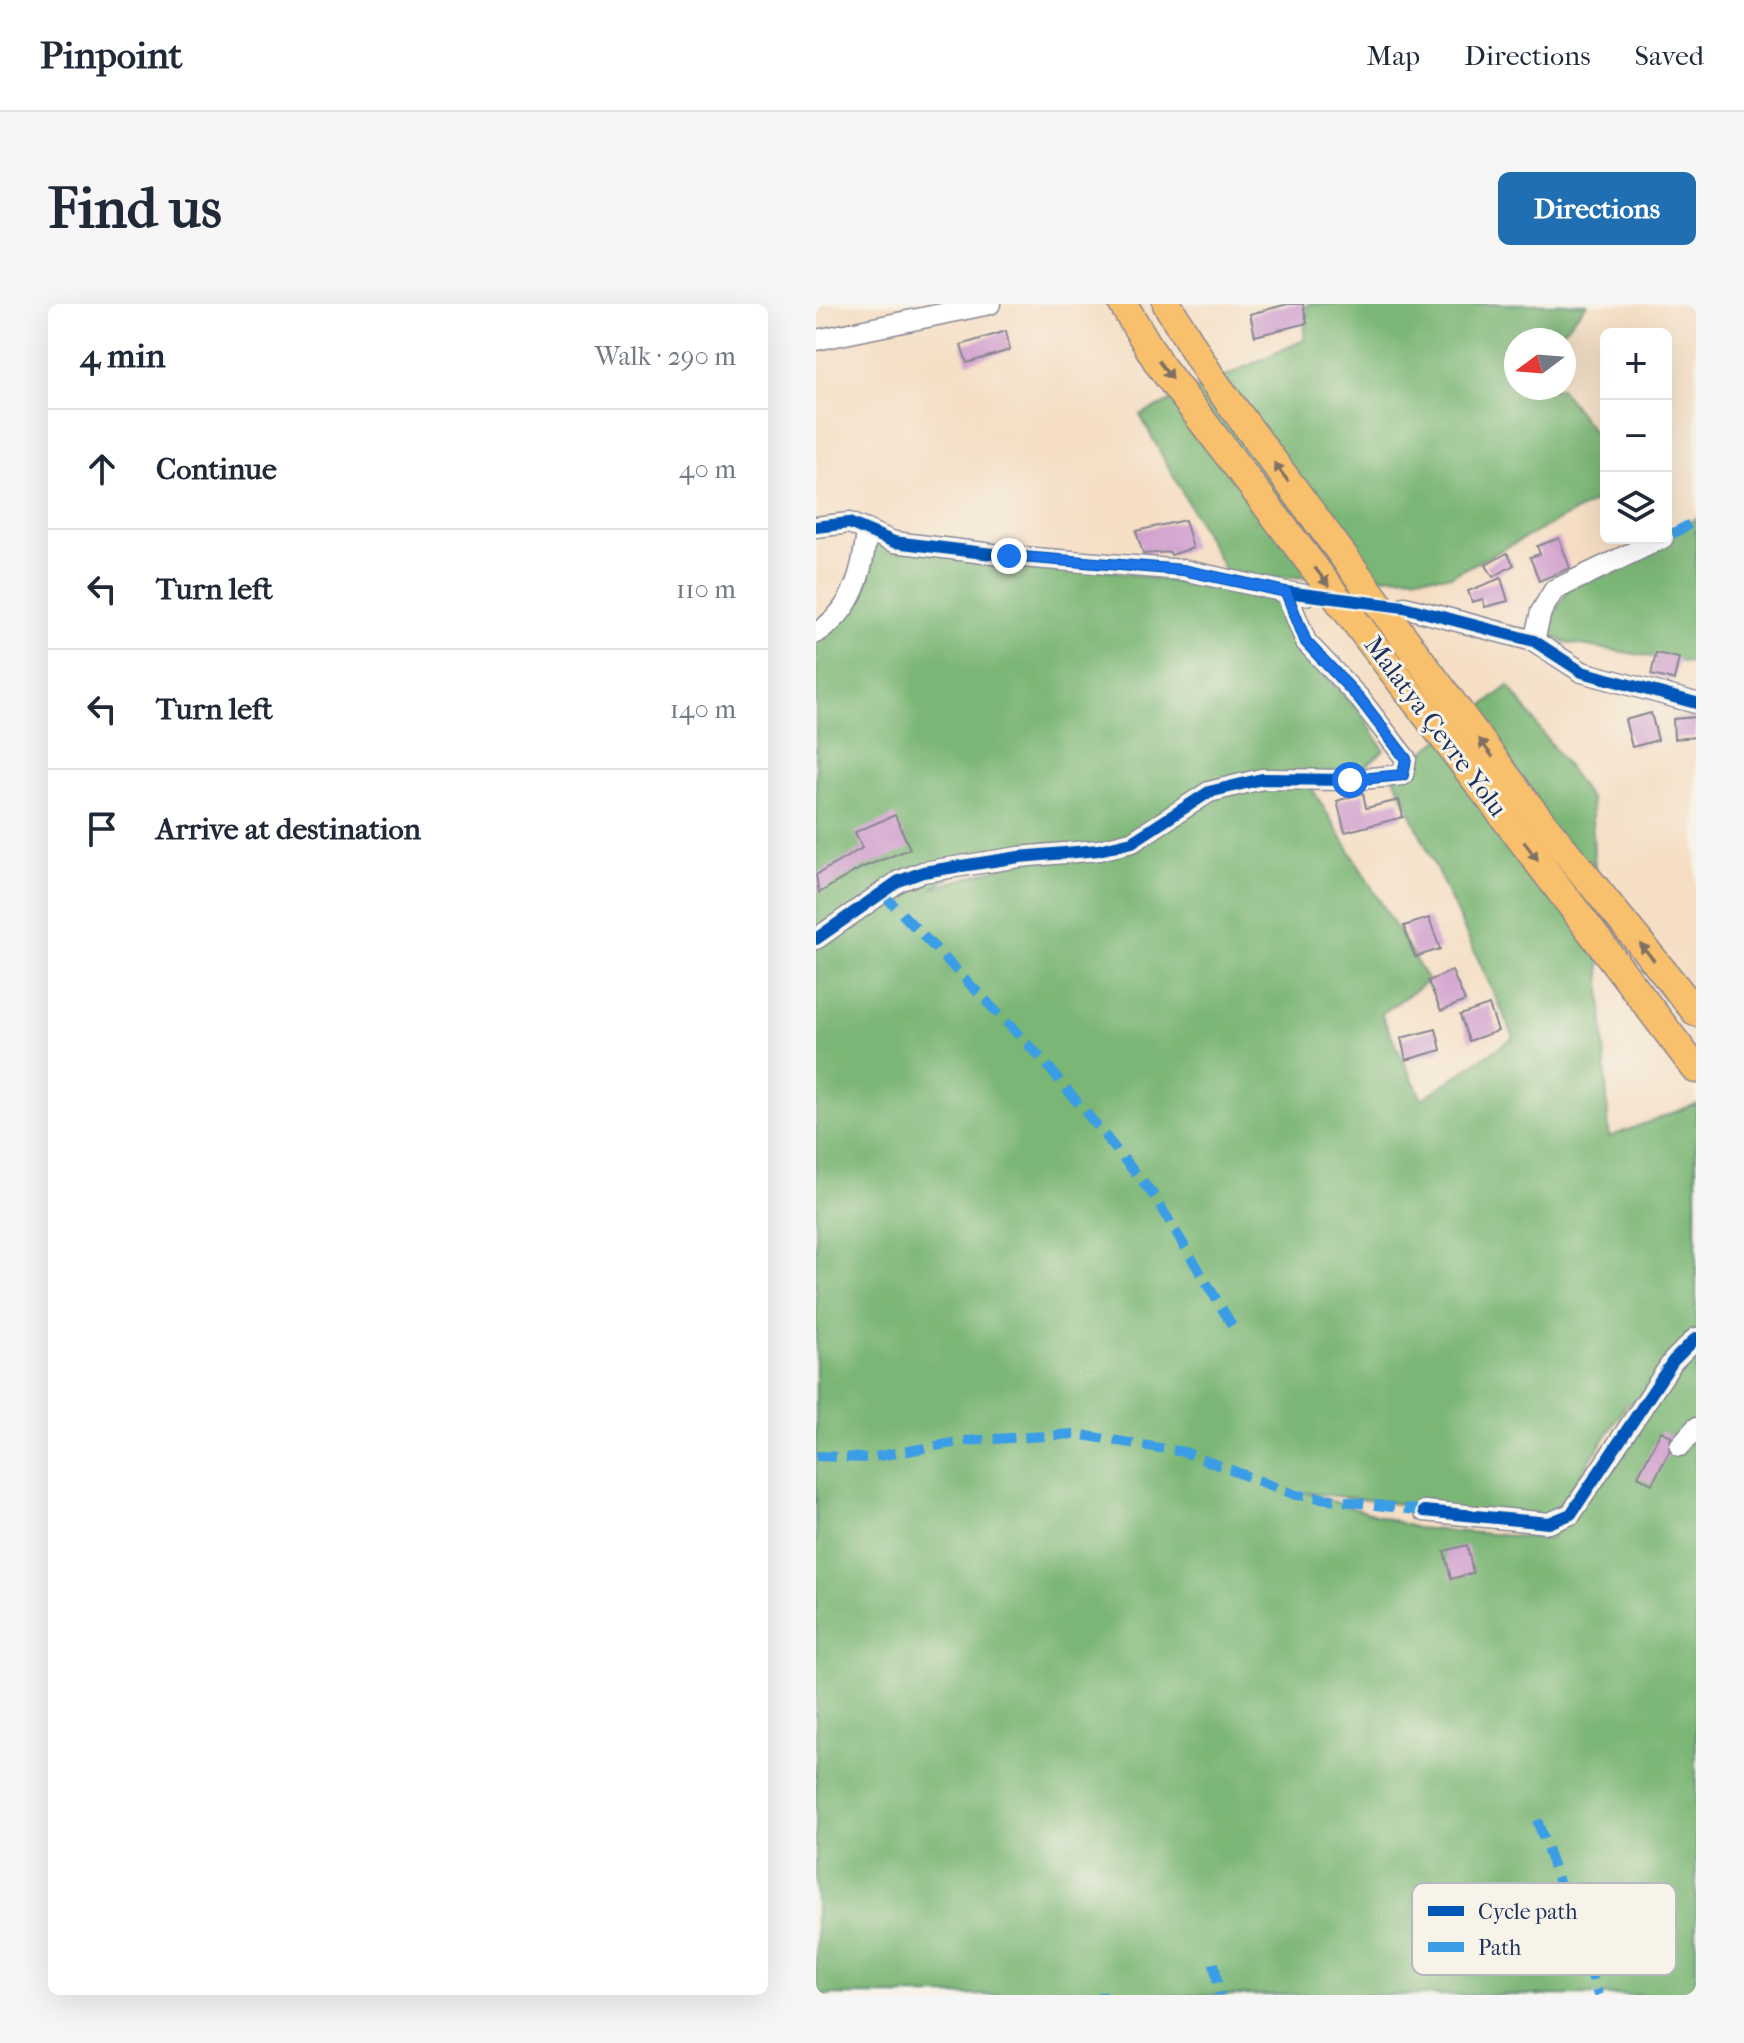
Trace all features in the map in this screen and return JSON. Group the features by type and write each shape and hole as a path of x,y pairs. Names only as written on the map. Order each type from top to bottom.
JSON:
{"highway":[{"name":"Malatya Çevre Yolu","path":"1123,304 1159,364 1696,1069"},
{"name":"Malatya Çevre Yolu","path":"1167,304 1210,376 1527,804 1696,1012"}],"street":[{"path":"816,340 990,304"},
{"path":"816,527 849,523 894,542 1009,556 1183,570 1296,593 1306,642 1360,699 1406,759 1403,775 1350,780 1262,779 1209,792 1132,842 1099,850 1019,857 923,872 899,881 816,939"},
{"path":"816,633 843,608 857,587 864,567 867,530"},
{"path":"1534,641 1541,612 1554,590 1650,544"},
{"path":"1404,607 1534,641 1582,672 1696,703"},
{"path":"1424,1511 1549,1523 1571,1514 1673,1361 1696,1338"},
{"path":"1680,1446 1696,1428"}],"green space":[{"path":"1307,304 1587,304 1566,328 1504,328 1504,400 1569,400 1600,440 1600,499 1451,576 1229,578 1140,415 1304,340"},
{"path":"1696,519 1696,664 1563,642 1545,631 1573,580 1646,544 1672,544 1672,531"},
{"path":"867,530 1277,599 1305,655 1361,713 1384,750 1350,780 1307,780 1428,981 1381,1014 1422,1099 1514,1037 1393,775 1509,686 1591,800 1609,1137 1696,1104 1696,1995 816,1995 816,626 843,607","holes":["1046,853 934,888 980,859","1665,1380 1550,1539 1416,1528 1304,1492 1549,1523 1625,1407"]}],"building":[{"path":"1288,304 1303,304 1307,323 1255,336 1250,314"},
{"path":"1006,331 1010,350 967,363 961,345"},
{"path":"1185,520 1193,548 1171,555 1170,552 1143,554 1136,531"},
{"path":"1559,538 1570,568 1539,581 1530,557 1540,554 1537,546"},
{"path":"1507,553 1514,565 1493,577 1486,565"},
{"path":"1501,578 1508,601 1485,607 1483,599 1472,602 1468,591"},
{"path":"1656,653 1679,658 1674,680 1651,675"},
{"path":"1651,713 1658,740 1632,747 1625,720"},
{"path":"1696,717 1696,737 1674,739 1673,719"},
{"path":"1363,793 1366,808 1399,800 1403,817 1345,832 1337,801"},
{"path":"895,815 910,849 861,868 819,893 816,875 862,848 855,832"},
{"path":"1429,918 1440,949 1415,957 1404,926"},
{"path":"1452,971 1465,1001 1441,1011 1428,981"},
{"path":"1489,1005 1498,1031 1469,1041 1460,1015"},
{"path":"1436,1029 1441,1050 1406,1060 1401,1038"},
{"path":"1661,1431 1671,1436 1669,1452 1652,1484 1638,1476"},
{"path":"1467,1545 1473,1573 1451,1579 1444,1551"}],"marked path":[{"path":"1672,534 1696,521"},
{"path":"881,892 1042,1059 1155,1197 1236,1332"},
{"path":"816,1456 868,1458 964,1441 1076,1434 1184,1452 1296,1495 1424,1511"},
{"path":"1537,1820 1559,1883"},
{"path":"1214,1963 1220,1995"},
{"path":"1592,1975 1599,1995"}],"cycle path":[{"path":"816,527 849,523 894,542 1009,556 1183,570 1286,592"},
{"path":"816,939 899,881 923,872 1019,857 1099,850 1132,842 1209,792 1262,779 1350,780 1403,775 1406,759 1360,699 1306,642 1286,592 1404,607 1534,641 1582,672 1696,703"},
{"path":"1424,1511 1549,1523 1571,1514 1673,1361 1696,1338"}],"route":[{"path":"1009,556 1183,570 1286,592 1306,642 1360,699 1406,759 1403,775 1350,780"}]}
